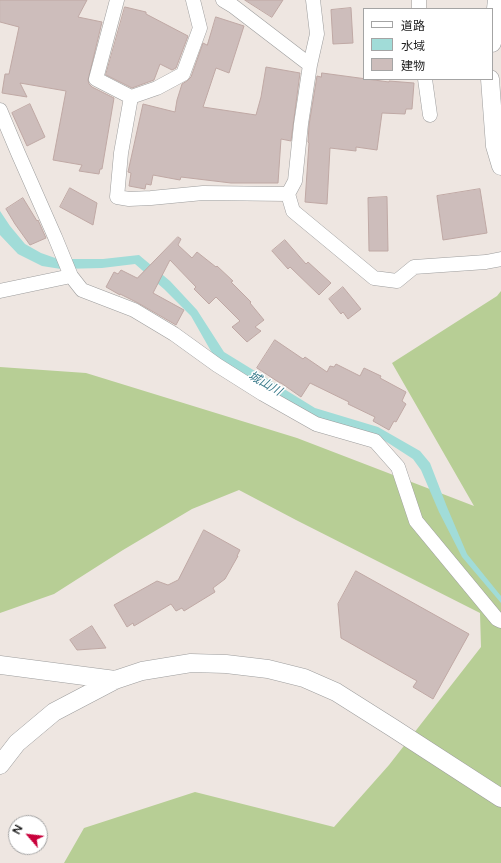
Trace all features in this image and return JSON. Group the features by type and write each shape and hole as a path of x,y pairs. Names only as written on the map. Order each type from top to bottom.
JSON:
{"street":[{"path":"117,0 96,79 131,97 157,88 183,74 200,28 193,0"},
{"path":"223,0 310,65"},
{"path":"313,0 316,34 301,124 295,181 288,194 293,211 374,278 397,281 414,267 486,262 501,259"},
{"path":"493,34 497,0"},
{"path":"425,80 430,115"},
{"path":"490,80 495,146 501,166"},
{"path":"131,97 121,153 117,197 129,199 151,198 203,193 288,194"},
{"path":"0,110 70,275 82,290 134,310 174,334 217,365 316,424 375,442 398,467 416,521 497,619 501,621"},
{"path":"0,291 70,275"},
{"path":"0,765 17,744 54,712 115,680 142,671 191,663 226,664 268,669 304,678 336,692 501,798"},
{"path":"0,665 115,680"}],"green space":[{"path":"501,291 501,863 64,863 84,828 195,792 334,827 389,765 481,647 480,613 239,490 192,509 123,550 54,594 0,613 0,367 86,373 297,438 474,506 392,363 497,296"}],"water":[{"name":"城山川","path":"0,211 25,244 41,253 58,259 103,259 139,255 170,281 197,310 224,352 315,408 378,427 420,451 430,463 467,554 501,596 501,603 462,557 439,512 421,470 413,459 379,437 313,418 216,360 191,316 164,289 135,264 102,268 61,269 42,266 18,254 0,235"}],"building":[{"path":"0,0 87,0 78,17 102,22 88,80 92,87 114,98 102,169 100,169 99,174 79,171 82,165 53,160 66,91 20,83 27,97 2,93 5,74 9,74 19,27 0,22"},
{"path":"245,0 283,0 272,17"},
{"path":"125,7 146,12 146,14 188,36 176,68 172,70 160,64 154,80 132,88 106,75"},
{"path":"351,8 353,43 333,44 331,10"},
{"path":"216,17 244,26 229,73 216,68 203,107 256,115 261,97 266,67 300,73 291,141 281,139 278,183 231,183 181,177 180,180 153,175 151,185 146,184 145,189 129,186 131,173 128,172 143,104 175,112 182,84 191,77 203,43 207,45"},
{"path":"322,73 363,79 363,80 414,83 412,109 406,109 405,114 382,113 377,150 356,147 356,151 330,148 327,204 305,202 309,125 317,76 321,77"},
{"path":"30,104 45,137 27,146 12,113"},
{"path":"70,188 97,203 93,225 60,207"},
{"path":"480,189 487,233 443,240 437,196"},
{"path":"387,197 388,251 369,251 368,198"},
{"path":"23,198 37,221 38,220 46,238 30,245 6,209"},
{"path":"178,237 181,239 178,245 192,258 197,252 216,267 217,266 233,281 231,282 251,302 250,303 264,320 255,327 261,331 247,342 232,327 240,321 216,297 209,304 194,289 196,287 170,260 153,293 184,310 176,325 138,303 106,287 114,272 118,274 121,270 137,278"},
{"path":"285,240 306,264 308,262 331,283 319,295 290,267 288,269 272,251"},
{"path":"343,287 361,309 348,319 343,312 341,314 329,299"},
{"path":"275,340 303,359 305,357 327,372 330,366 334,367 336,364 360,376 364,368 381,376 380,378 406,392 402,401 406,404 396,422 394,421 389,430 373,421 375,417 348,404 349,402 310,383 301,397 257,368"},
{"path":"204,530 240,550 225,579 213,588 215,592 184,611 182,608 176,611 171,604 134,626 133,623 127,627 114,605 157,581 168,585 178,580"},
{"path":"356,571 469,634 433,699 413,687 417,681 341,638 338,604"},
{"path":"92,626 106,648 77,650 70,640"}]}
